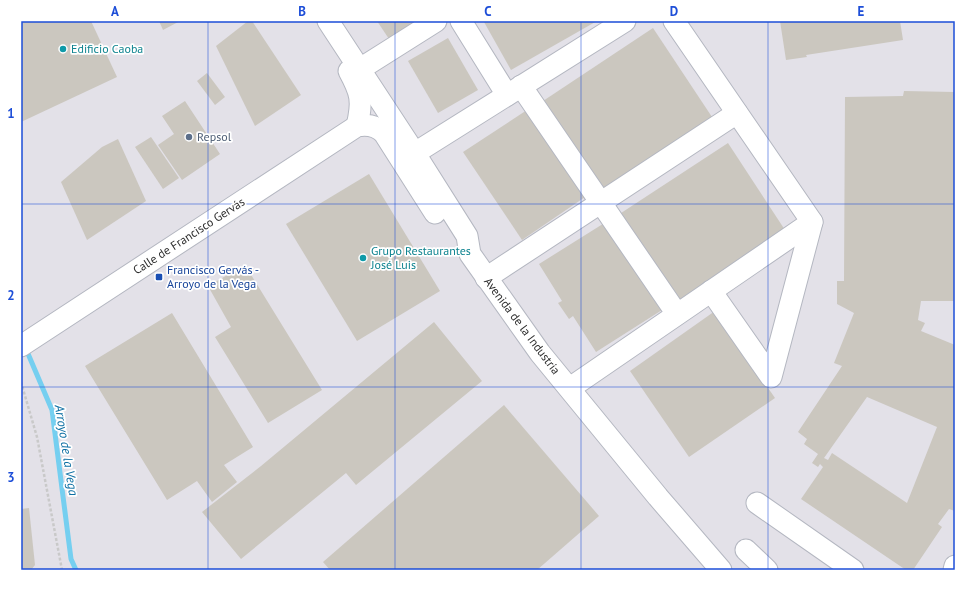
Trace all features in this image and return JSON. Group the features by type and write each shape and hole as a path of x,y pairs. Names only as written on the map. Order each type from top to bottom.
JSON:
{"street":[{"path":"322,21 325,31 357,86 361,98 361,111 357,126"},
{"name":"Avenida de la Industria","path":"328,21 415,153 467,236 470,254 486,278 540,353 653,491 721,570"},
{"path":"360,69 436,21"},
{"path":"461,21 600,203 677,314"},
{"path":"415,153 625,21"},
{"path":"674,21 812,222 771,377 710,291"},
{"path":"486,278 737,113"},
{"path":"357,126 364,124 372,126 384,133 456,245 470,254"},
{"name":"Calle de Francisco Gervás","path":"21,346 357,126"},
{"path":"570,388 812,222"},
{"path":"757,503 852,570"},
{"path":"746,550 767,570"},
{"path":"954,570 955,566"}],"path":[{"path":"21,382 37,437 62,570"}],"shaded area":[{"path":"21,21 955,21 955,570 21,570"}],"building":[{"name":"Edificio Caoba","path":"21,21 91,21 117,77 21,122"},
{"path":"159,21 180,21 163,30"},
{"path":"248,21 252,21 301,95 255,126 216,46"},
{"path":"377,21 416,21 389,39"},
{"path":"597,21 511,70 484,22"},
{"path":"780,21 900,21 903,40 806,55 807,57 786,60"},
{"path":"653,28 712,117 602,190 543,101"},
{"path":"448,38 478,90 438,113 408,61"},
{"path":"207,73 225,97 215,105 197,81"},
{"path":"904,91 955,92 955,301 921,301 918,320 925,323 921,331 955,345 955,511 949,509 938,524 942,527 913,570 906,570 801,499 823,467 820,464 818,467 812,463 818,454 804,444 807,439 798,432 842,366 834,363 854,313 837,304 837,281 844,281 845,97 903,96","holes":["867,397 937,427 907,503 832,453 828,460 824,458"]},
{"path":"185,101 220,154 182,180 158,145 174,134 162,116"},
{"path":"530,108 588,195 522,240 463,152"},
{"path":"151,137 179,178 163,189 135,147"},
{"path":"118,139 146,201 87,240 61,182 102,147"},
{"path":"728,143 785,230 675,303 618,215"},
{"name":"Grupo Restaurantes José Luis","path":"369,174 440,291 357,341 286,224"},
{"path":"606,222 662,310 596,352 573,316 569,319 558,303 562,301 539,264"},
{"path":"245,265 322,390 268,423 215,337 231,327 208,286"},
{"path":"715,311 775,398 689,457 630,371"},
{"path":"172,313 253,447 224,465 237,482 212,502 197,481 167,500 85,366"},
{"path":"434,322 482,381 356,485 346,473 241,559 202,512 261,466"},
{"path":"504,405 599,516 537,570 330,570 323,562"},
{"path":"29,508 35,565 31,570 21,570 21,509"}],"waterway":[{"name":"Arroyo de la Vega","path":"26,349 52,410 71,559 76,570"}],"place":[{"name":"Edificio Caoba","path":"63,49"},
{"name":"Repsol","path":"189,137"},
{"name":"Grupo Restaurantes José Luis","path":"363,258"},
{"name":"Francisco Gervás - Arroyo de la Vega","path":"159,277"}]}
